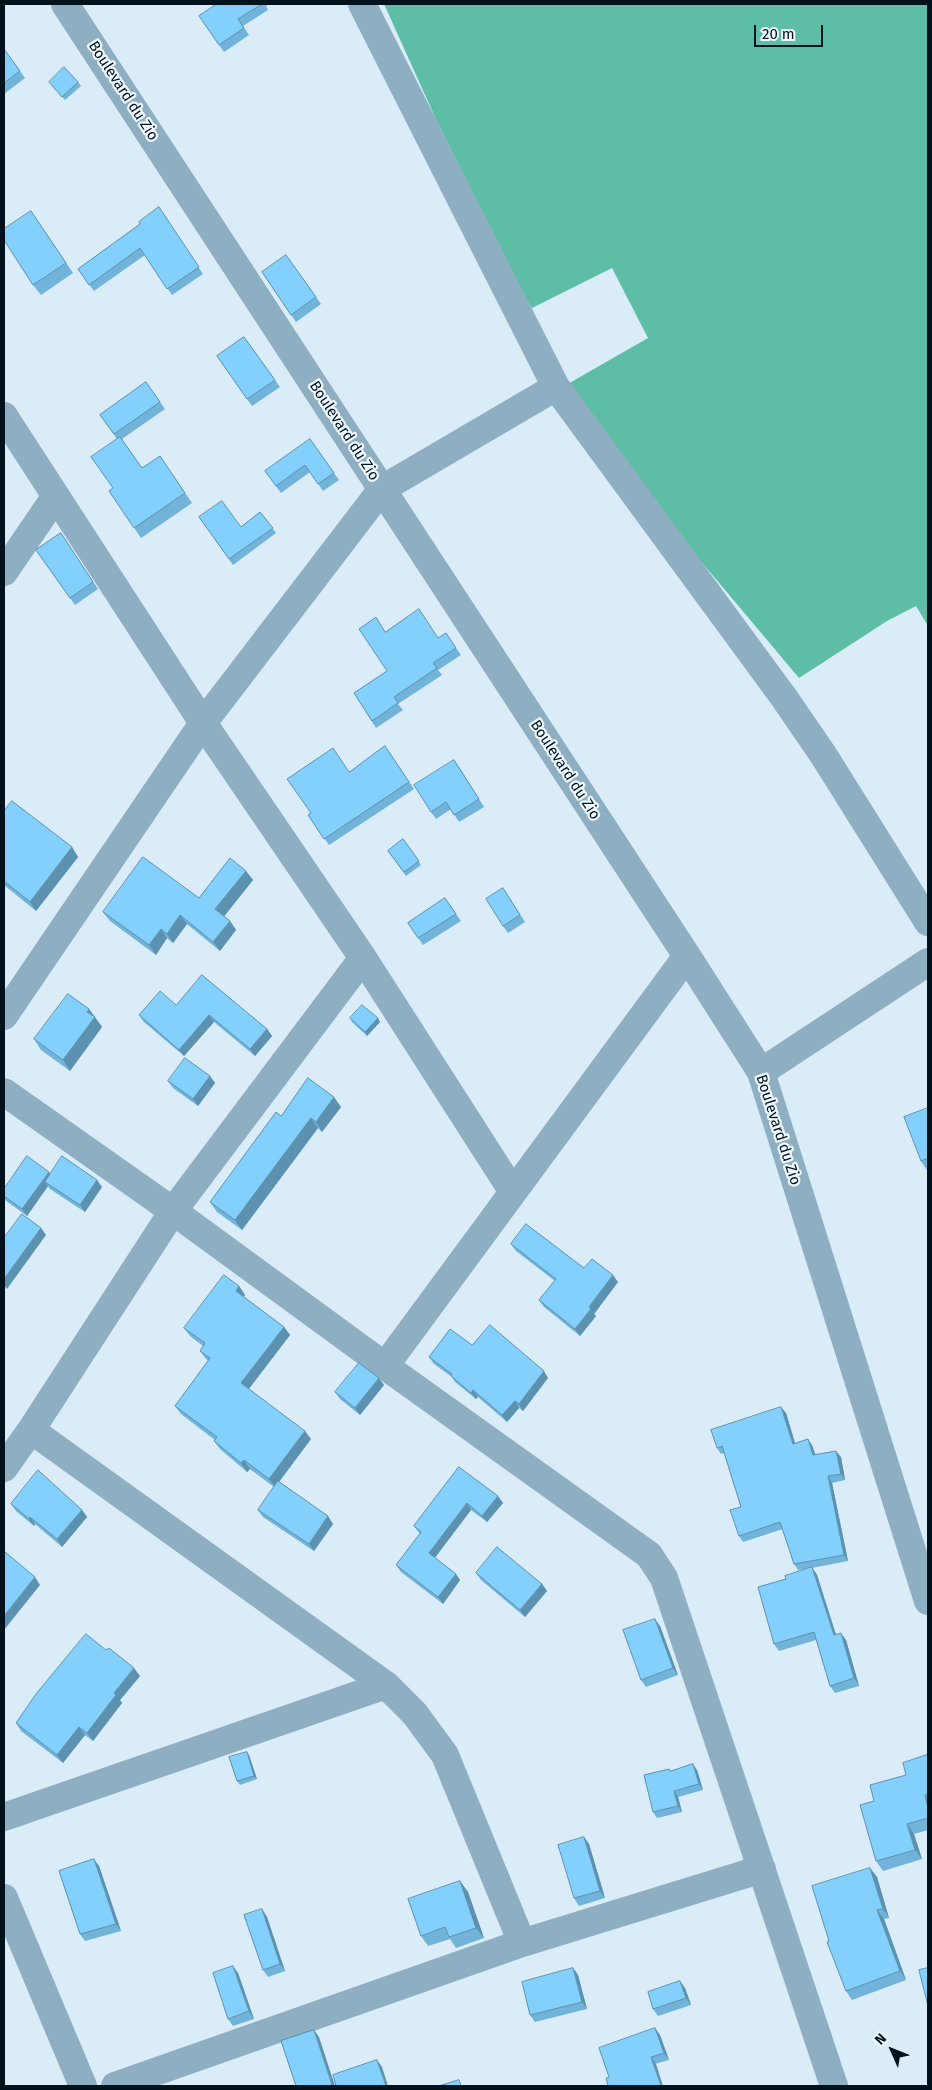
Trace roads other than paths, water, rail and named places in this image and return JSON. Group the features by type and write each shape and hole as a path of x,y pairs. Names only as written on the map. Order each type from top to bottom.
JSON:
{"street":[{"name":"Boulevard du Zio","path":"66,4 687,956 760,1072 928,1601"},
{"path":"362,4 556,387 785,699 824,756 928,922"},
{"path":"4,1016 203,723 382,489 556,387"},
{"path":"4,416 203,723 363,958 513,1192"},
{"path":"4,572 56,496"},
{"path":"385,1366 687,956"},
{"path":"4,1468 31,1430 173,1211 363,958"},
{"path":"760,1072 928,962"},
{"path":"4,1092 173,1211 385,1366 634,1542 657,1564 664,1578 834,2086"},
{"path":"31,1430 386,1684 415,1714 445,1755 522,1943"},
{"path":"4,1817 386,1684"},
{"path":"115,2086 522,1943 762,1869"},
{"path":"4,1898 82,2086"}]}
